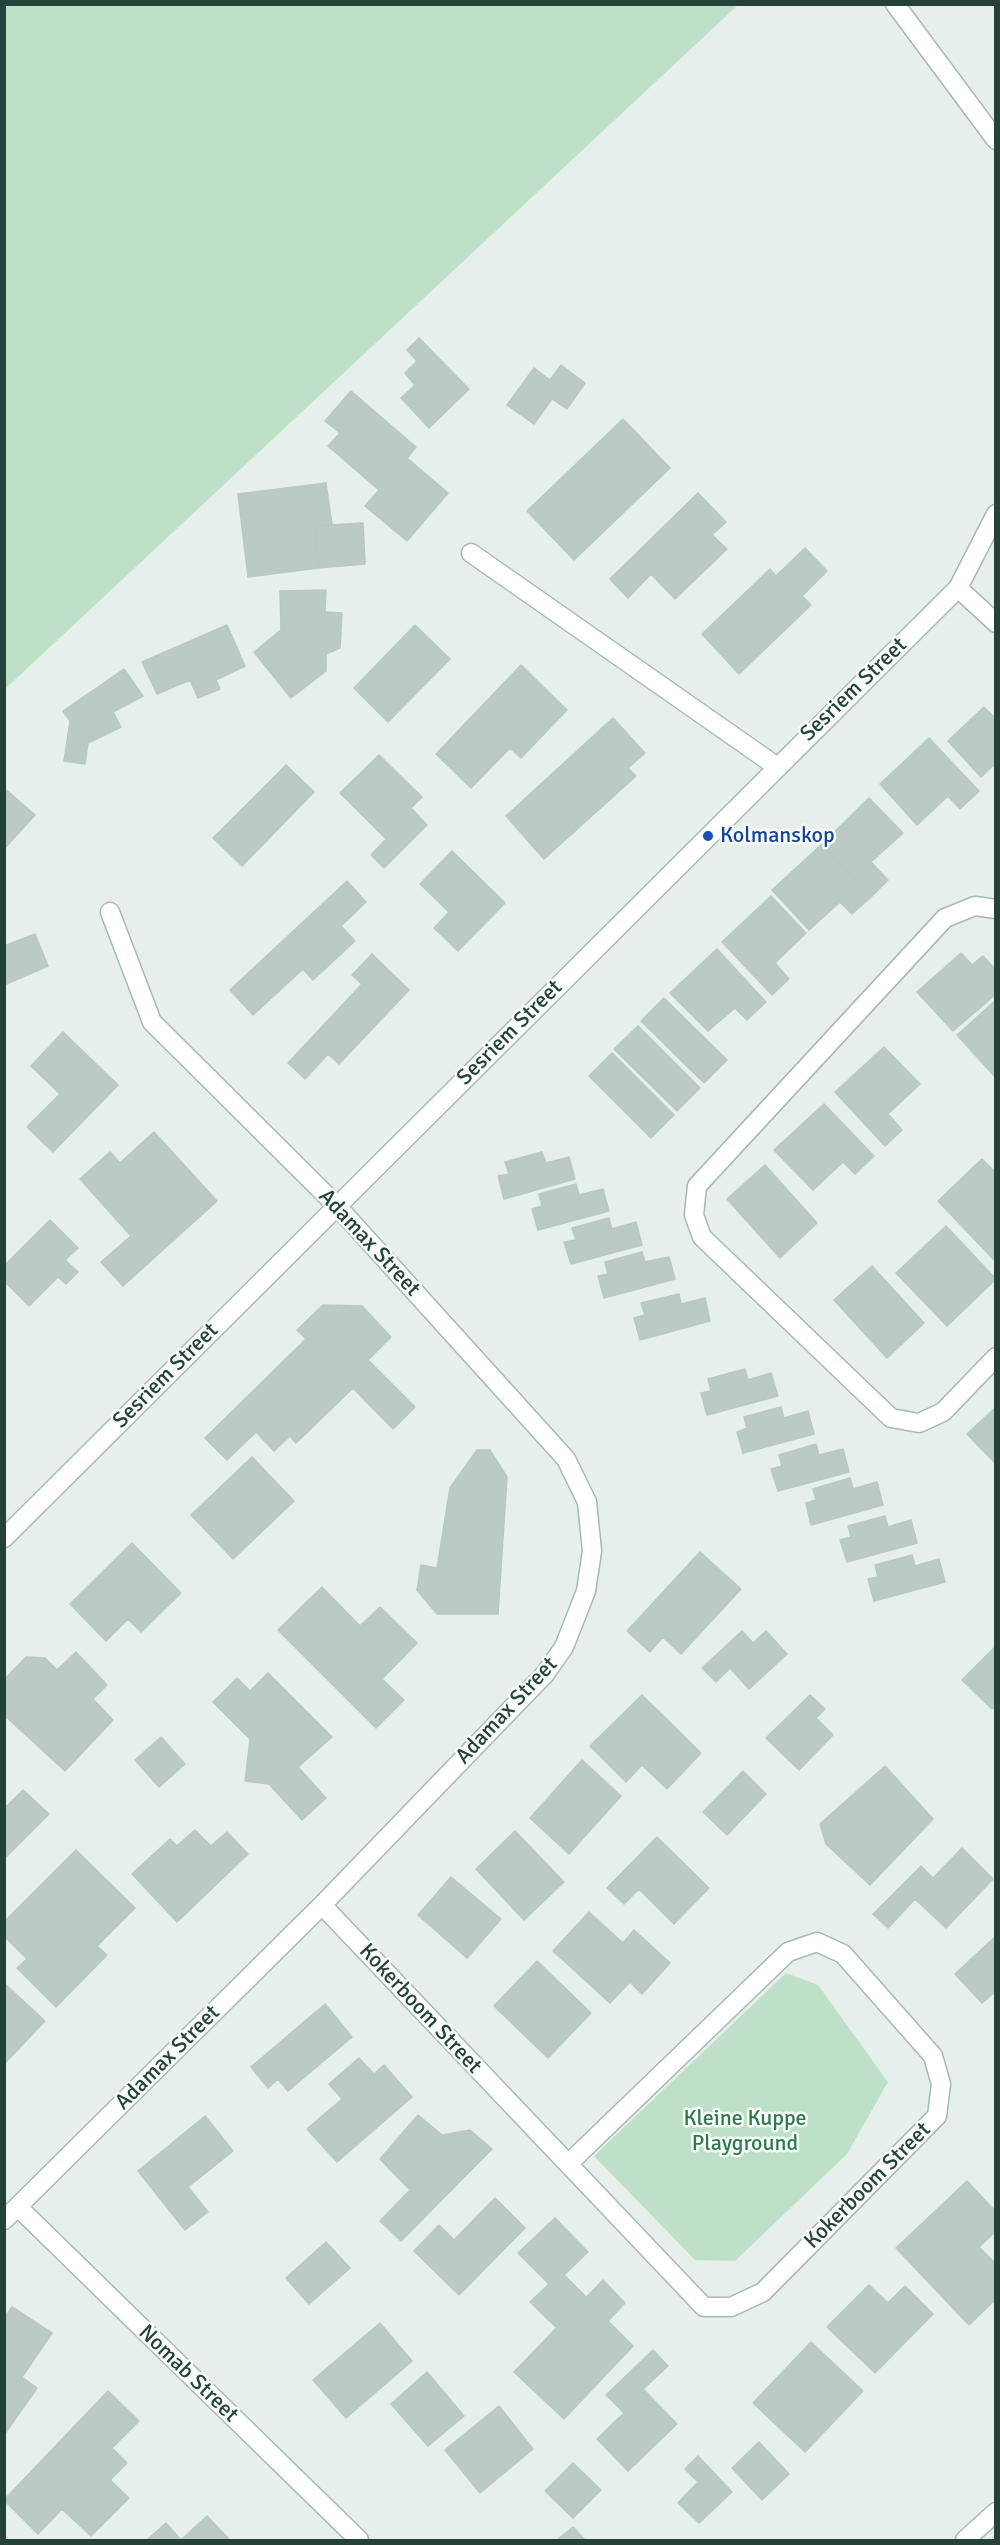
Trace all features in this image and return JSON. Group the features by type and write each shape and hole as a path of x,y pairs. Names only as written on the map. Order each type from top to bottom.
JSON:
{"street":[{"path":"894,4 996,140"},
{"name":"Sesriem Street","path":"4,1538 776,766 958,588 996,514"},
{"path":"471,553 776,766"},
{"path":"958,588 996,623"},
{"path":"996,909 975,906 945,918 697,1186 694,1215 702,1237 891,1418 919,1423 943,1412 996,1357"},
{"name":"Adamax Street","path":"4,2220 322,1905 545,1674 564,1647 586,1591 592,1551 587,1502 566,1459 337,1206 152,1022 110,912"},
{"name":"Kokerboom Street","path":"322,1905 568,2164 704,2307 731,2307 763,2292 937,2116 941,2084 933,2056 926,2047 843,1954 817,1942 788,1953 568,2164"},
{"name":"Nomab Street","path":"18,2207 359,2541"},
{"path":"965,2541 995,2514"}],"green space":[{"path":"5,4 738,4 738,5 5,689"},
{"name":"Kleine Kuppe Playground","path":"786,1973 818,1985 888,2082 847,2154 735,2261 695,2260 594,2156"}],"building":[{"path":"419,338 469,389 429,428 401,398 415,385 405,373 417,361 407,350"},
{"path":"561,365 585,383 567,409 552,399 534,424 507,405 534,368 550,380"},
{"path":"351,391 416,447 407,458 448,493 407,541 365,506 379,490 328,446 340,433 325,421"},
{"path":"623,419 670,468 574,560 527,511"},
{"path":"326,483 332,525 316,526 318,568 248,577 238,494"},
{"path":"698,493 726,522 712,535 727,549 675,599 651,574 628,598 610,579"},
{"path":"363,523 365,564 318,568 316,526"},
{"path":"805,548 827,571 802,596 811,605 739,674 702,634 770,569 776,576"},
{"path":"326,590 325,612 342,613 340,648 326,654 326,671 291,698 254,652 281,630 280,591"},
{"path":"227,625 245,666 216,680 220,689 198,698 190,680 157,694 142,662"},
{"path":"415,625 450,659 388,722 354,688"},
{"path":"521,665 567,710 521,758 510,748 471,788 436,754"},
{"path":"124,669 143,696 113,712 121,727 88,743 85,764 64,761 70,721 63,711"},
{"path":"984,707 996,719 996,763 981,777 948,741"},
{"path":"613,718 645,753 628,768 636,776 544,859 506,816"},
{"path":"929,738 979,791 960,809 948,796 917,825 880,784"},
{"path":"379,755 422,797 411,808 427,825 384,868 371,855 386,839 340,793"},
{"path":"286,765 314,792 242,866 213,838"},
{"path":"4,788 35,815 4,849"},
{"path":"869,798 903,833 871,862 888,880 871,897 822,844"},
{"path":"822,844 871,897 852,914 840,902 809,930 772,890"},
{"path":"452,851 505,903 458,951 434,928 449,912 420,884"},
{"path":"347,881 366,902 341,926 355,941 313,980 303,969 253,1015 230,990"},
{"path":"771,896 806,933 775,963 789,979 772,995 722,942"},
{"path":"35,934 48,966 4,985 4,946"},
{"path":"717,949 766,1002 747,1020 735,1008 708,1031 670,993"},
{"path":"961,953 972,965 983,956 996,970 996,994 953,1031 917,992"},
{"path":"372,954 409,990 339,1064 328,1054 305,1079 288,1063 362,984 352,975"},
{"path":"664,998 727,1060 704,1083 641,1021"},
{"path":"996,1000 996,1078 957,1035"},
{"path":"638,1026 700,1088 677,1111 614,1049"},
{"path":"63,1032 118,1085 53,1152 27,1127 60,1094 31,1066"},
{"path":"884,1047 920,1084 888,1114 902,1130 885,1146 835,1092"},
{"path":"612,1053 674,1115 651,1138 589,1076"},
{"path":"824,1104 874,1156 855,1174 843,1162 813,1190 774,1150"},
{"path":"154,1132 217,1201 123,1286 101,1262 131,1236 80,1179 110,1152 120,1163"},
{"path":"542,1152 546,1163 569,1157 575,1179 504,1199 498,1176 509,1174 505,1162"},
{"path":"982,1159 996,1173 996,1262 938,1201"},
{"path":"765,1165 817,1223 780,1258 727,1199"},
{"path":"576,1184 579,1195 603,1189 609,1211 538,1230 532,1209 542,1206 539,1194"},
{"path":"609,1218 612,1229 636,1222 642,1245 571,1264 564,1242 576,1240 572,1228"},
{"path":"50,1220 78,1248 65,1260 78,1272 66,1284 58,1277 29,1306 4,1281 4,1266"},
{"path":"946,1226 996,1279 947,1326 896,1273"},
{"path":"642,1252 645,1262 669,1257 675,1279 604,1298 598,1276 608,1274 605,1262"},
{"path":"872,1266 924,1323 887,1358 834,1300"},
{"path":"679,1294 681,1304 705,1298 710,1321 640,1340 634,1318 645,1315 641,1303"},
{"path":"323,1305 362,1306 391,1337 368,1360 415,1407 393,1429 353,1388 296,1443 290,1436 274,1451 256,1432 227,1460 205,1438 306,1339 297,1330"},
{"path":"745,1369 748,1380 771,1373 778,1396 707,1415 701,1393 711,1391 708,1379"},
{"path":"781,1407 784,1418 808,1411 814,1434 743,1453 737,1432 747,1428 744,1417"},
{"path":"996,1407 996,1464 967,1434"},
{"path":"816,1444 819,1455 843,1449 849,1472 778,1491 771,1469 782,1466 779,1455"},
{"path":"477,1450 490,1450 507,1477 498,1614 437,1614 417,1590 421,1565 437,1568 450,1488"},
{"path":"252,1457 294,1501 233,1559 191,1515"},
{"path":"850,1478 853,1489 877,1482 883,1505 811,1525 806,1503 816,1500 813,1489"},
{"path":"885,1516 888,1527 911,1520 917,1543 847,1562 840,1540 851,1537 848,1526"},
{"path":"132,1543 181,1593 141,1632 128,1619 106,1641 70,1604"},
{"path":"700,1552 741,1589 681,1654 663,1637 650,1652 627,1631"},
{"path":"912,1555 915,1566 939,1559 945,1582 874,1601 868,1579 878,1577 875,1565"},
{"path":"322,1587 360,1626 380,1607 417,1643 382,1679 404,1700 376,1728 278,1630"},
{"path":"742,1631 753,1643 766,1631 787,1654 749,1689 730,1668 716,1682 702,1668"},
{"path":"996,1646 996,1706 992,1709 962,1680"},
{"path":"76,1652 107,1685 93,1699 113,1720 65,1771 4,1715 4,1680 26,1657 45,1658 57,1670"},
{"path":"268,1673 332,1737 298,1767 326,1798 302,1820 269,1784 245,1781 250,1739 213,1702 237,1678 250,1691"},
{"path":"642,1695 701,1753 667,1789 642,1765 626,1782 590,1746"},
{"path":"810,1695 825,1709 816,1718 833,1735 799,1770 766,1738"},
{"path":"161,1737 185,1764 159,1787 135,1760"},
{"path":"582,1760 621,1796 569,1854 530,1818"},
{"path":"885,1766 933,1819 870,1885 826,1844 820,1824"},
{"path":"743,1771 766,1794 727,1835 703,1812"},
{"path":"23,1790 49,1814 4,1859 4,1809"},
{"path":"195,1830 211,1846 227,1832 248,1854 177,1922 132,1874 170,1839 177,1846"},
{"path":"515,1831 564,1882 524,1920 476,1869"},
{"path":"657,1837 709,1888 674,1924 639,1889 624,1904 607,1888"},
{"path":"962,1848 993,1879 946,1928 915,1899 888,1928 873,1914 921,1866 933,1878"},
{"path":"76,1850 135,1908 97,1946 107,1955 56,2007 17,1968 27,1959 4,1936 4,1922"},
{"path":"451,1877 501,1919 467,1958 418,1915"},
{"path":"589,1912 623,1943 634,1930 670,1963 642,1994 630,1982 610,2003 553,1951"},
{"path":"996,1936 996,1991 982,2003 955,1974"},
{"path":"537,1961 591,2013 548,2058 494,2006"},
{"path":"4,1983 45,2021 4,2064"},
{"path":"325,2004 352,2037 288,2091 278,2079 268,2088 251,2067"},
{"path":"359,2058 374,2074 384,2065 412,2097 337,2162 307,2129 342,2099 329,2084"},
{"path":"418,2115 442,2135 470,2130 492,2149 401,2241 380,2221 410,2190 380,2159"},
{"path":"205,2116 233,2151 188,2187 208,2212 185,2230 138,2171"},
{"path":"967,2181 996,2212 996,2231 979,2247 996,2264 996,2299 969,2325 896,2248"},
{"path":"495,2198 525,2228 459,2295 414,2251 439,2225 454,2240"},
{"path":"555,2218 588,2252 564,2275 586,2297 557,2328 530,2302 549,2284 518,2253"},
{"path":"326,2242 350,2268 309,2304 286,2278"},
{"path":"603,2280 625,2303 608,2321 633,2346 564,2419 514,2372"},
{"path":"869,2285 888,2303 905,2286 933,2314 875,2373 827,2327"},
{"path":"12,2307 52,2333 22,2377 37,2388 4,2435 4,2318"},
{"path":"380,2323 412,2361 346,2418 313,2380"},
{"path":"811,2342 863,2391 805,2452 753,2403"},
{"path":"653,2350 668,2366 643,2389 677,2424 628,2471 597,2439 624,2413 606,2395"},
{"path":"427,2372 464,2416 428,2446 391,2404"},
{"path":"108,2391 139,2421 112,2448 127,2463 110,2480 129,2498 91,2536 62,2509 38,2534 4,2500"},
{"path":"499,2406 533,2449 480,2493 445,2450"},
{"path":"759,2442 789,2474 762,2500 732,2468"},
{"path":"698,2456 732,2492 699,2523 678,2503 698,2482 685,2469"},
{"path":"573,2463 601,2490 573,2518 545,2491"},
{"path":"207,2516 228,2538 226,2540 181,2540"},
{"path":"166,2523 181,2540 147,2540"},
{"path":"573,2527 585,2540 557,2540"}],"place":[{"name":"Kolmanskop","path":"708,836"}]}
